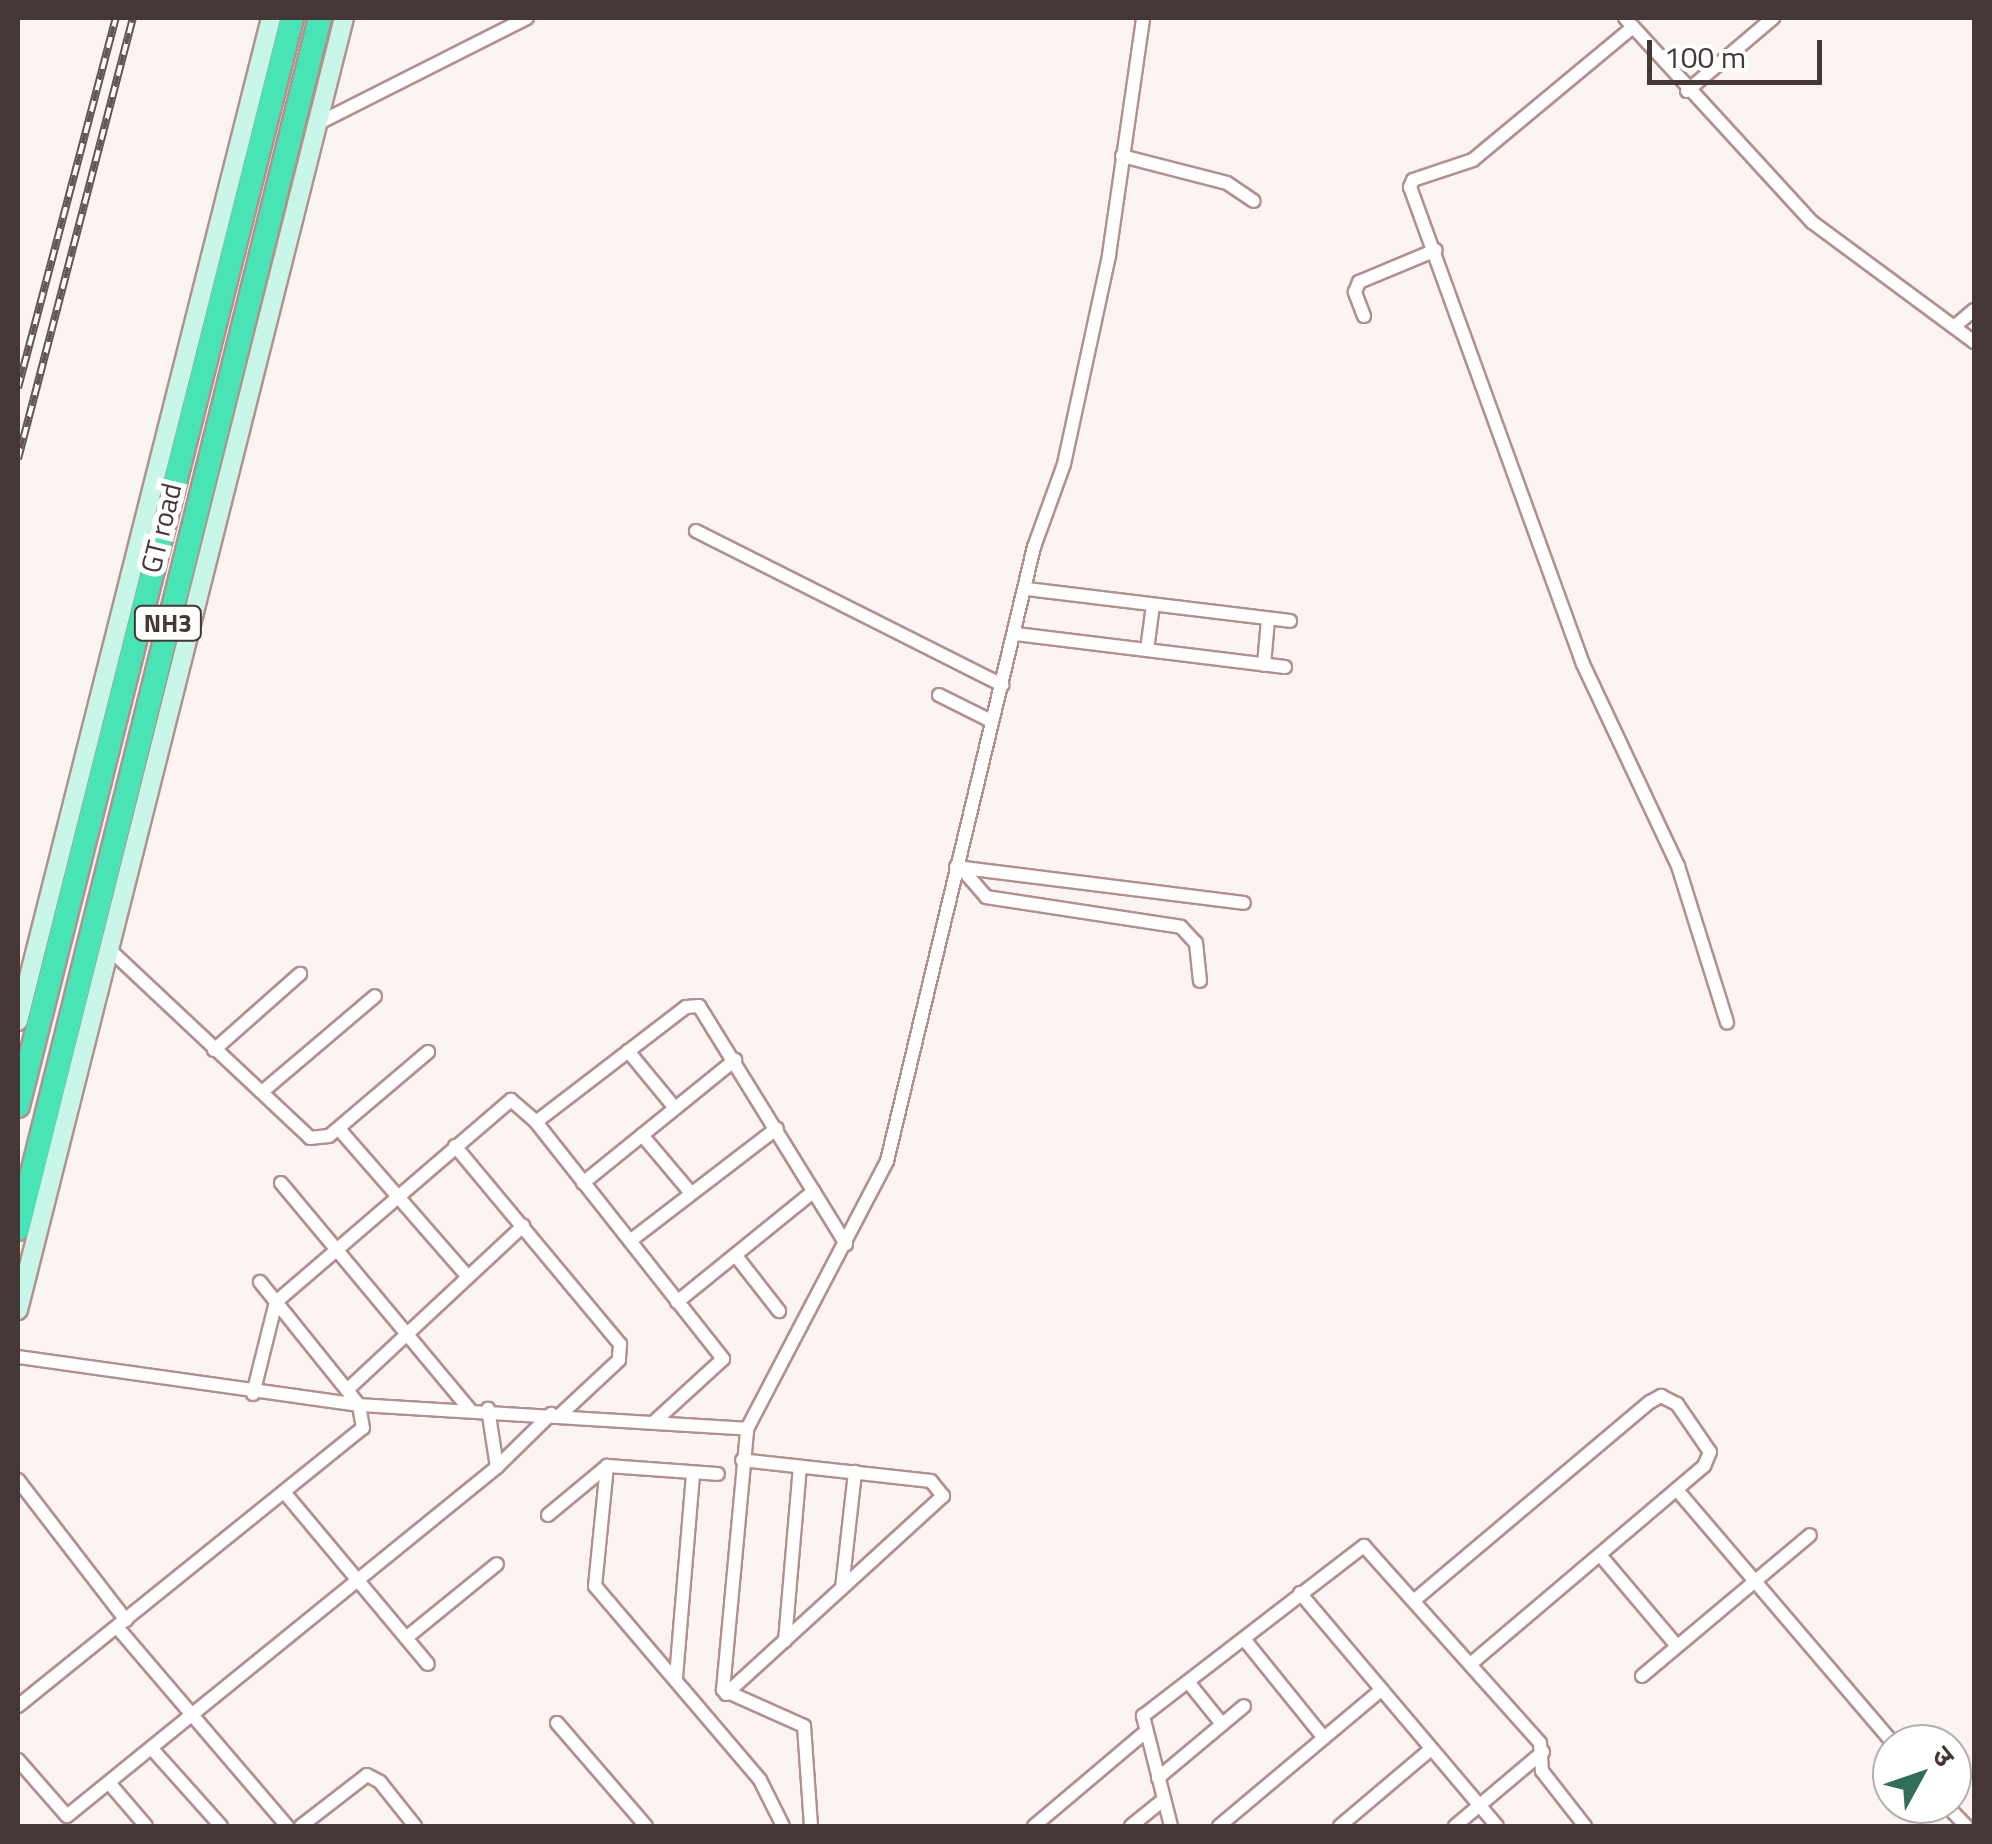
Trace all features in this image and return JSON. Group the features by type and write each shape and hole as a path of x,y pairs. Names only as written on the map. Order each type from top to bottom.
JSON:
{"highway":[{"name":"GT road","path":"18,1106 292,18"},
{"name":"GT road","path":"18,1228 320,18"}],"main road":[{"path":"18,1021 271,18"},
{"path":"18,1310 344,18"}],"street":[{"path":"317,124 526,18"},
{"path":"726,1694 747,1429 887,1162 1034,547 1067,451 1109,256 1143,18"},
{"path":"1688,91 1773,18"},
{"path":"1727,1022 1678,866 1583,664 1413,180 1473,160 1629,22 1688,91 1812,222 1893,288 1974,342"},
{"path":"1122,156 1220,181 1254,201"},
{"path":"1364,316 1355,292 1359,282 1436,250"},
{"path":"1955,326 1974,310"},
{"path":"696,530 1002,685"},
{"path":"1027,589 1290,622"},
{"path":"1147,650 1153,605"},
{"path":"1264,665 1268,618"},
{"path":"1016,634 1285,668"},
{"path":"940,694 991,721"},
{"path":"958,868 1244,903"},
{"path":"958,868 986,897 1181,927 1196,943 1200,981"},
{"path":"109,949 310,1138 338,1128 428,1052"},
{"path":"214,1050 300,974"},
{"path":"262,1092 375,996"},
{"path":"536,1122 693,1005 705,1012 846,1244"},
{"path":"628,1051 674,1108"},
{"path":"583,1182 735,1060"},
{"path":"253,1394 276,1302 334,1248 511,1100 536,1122 723,1362 654,1422"},
{"path":"338,1128 468,1277"},
{"path":"630,1242 777,1128"},
{"path":"642,1134 691,1193"},
{"path":"18,1760 71,1821 110,1784 497,1467 619,1360 622,1349 456,1146"},
{"path":"281,1183 470,1410"},
{"path":"677,1302 814,1191"},
{"path":"347,1390 523,1226"},
{"path":"736,1256 778,1310"},
{"path":"18,1706 362,1428 358,1405 260,1282"},
{"path":"18,1357 253,1394 358,1405 488,1409 747,1429"},
{"path":"1417,1598 1660,1396 1678,1404 1710,1452 1677,1490 1472,1663"},
{"path":"488,1409 497,1467"},
{"path":"726,1694 943,1496 932,1480 742,1460"},
{"path":"607,1466 592,1580 765,1786 784,1826"},
{"path":"548,1515 607,1466 718,1474"},
{"path":"785,1641 800,1466"},
{"path":"676,1677 693,1472"},
{"path":"842,1588 854,1472"},
{"path":"18,1480 122,1623 288,1826"},
{"path":"1677,1490 1877,1724"},
{"path":"284,1492 428,1664"},
{"path":"1642,1676 1810,1535"},
{"path":"1171,1826 1144,1733 1143,1716 1364,1546 1417,1598 1543,1752 1542,1771 1585,1826"},
{"path":"1600,1555 1677,1646"},
{"path":"406,1638 496,1564"},
{"path":"1300,1593 1497,1826"},
{"path":"1244,1640 1323,1737"},
{"path":"1189,1683 1222,1724"},
{"path":"1218,1826 1381,1690"},
{"path":"726,1694 804,1726 812,1826"},
{"path":"1158,1778 1244,1706"},
{"path":"556,1723 646,1826"},
{"path":"1034,1826 1144,1733"},
{"path":"1340,1826 1431,1749"},
{"path":"153,1750 221,1826"},
{"path":"1455,1826 1543,1752"},
{"path":"310,1824 367,1775 415,1826"},
{"path":"110,1784 146,1826"},
{"path":"1130,1826 1163,1800"}],"railway":[{"path":"18,388 116,18"},
{"path":"18,459 133,18"}]}
